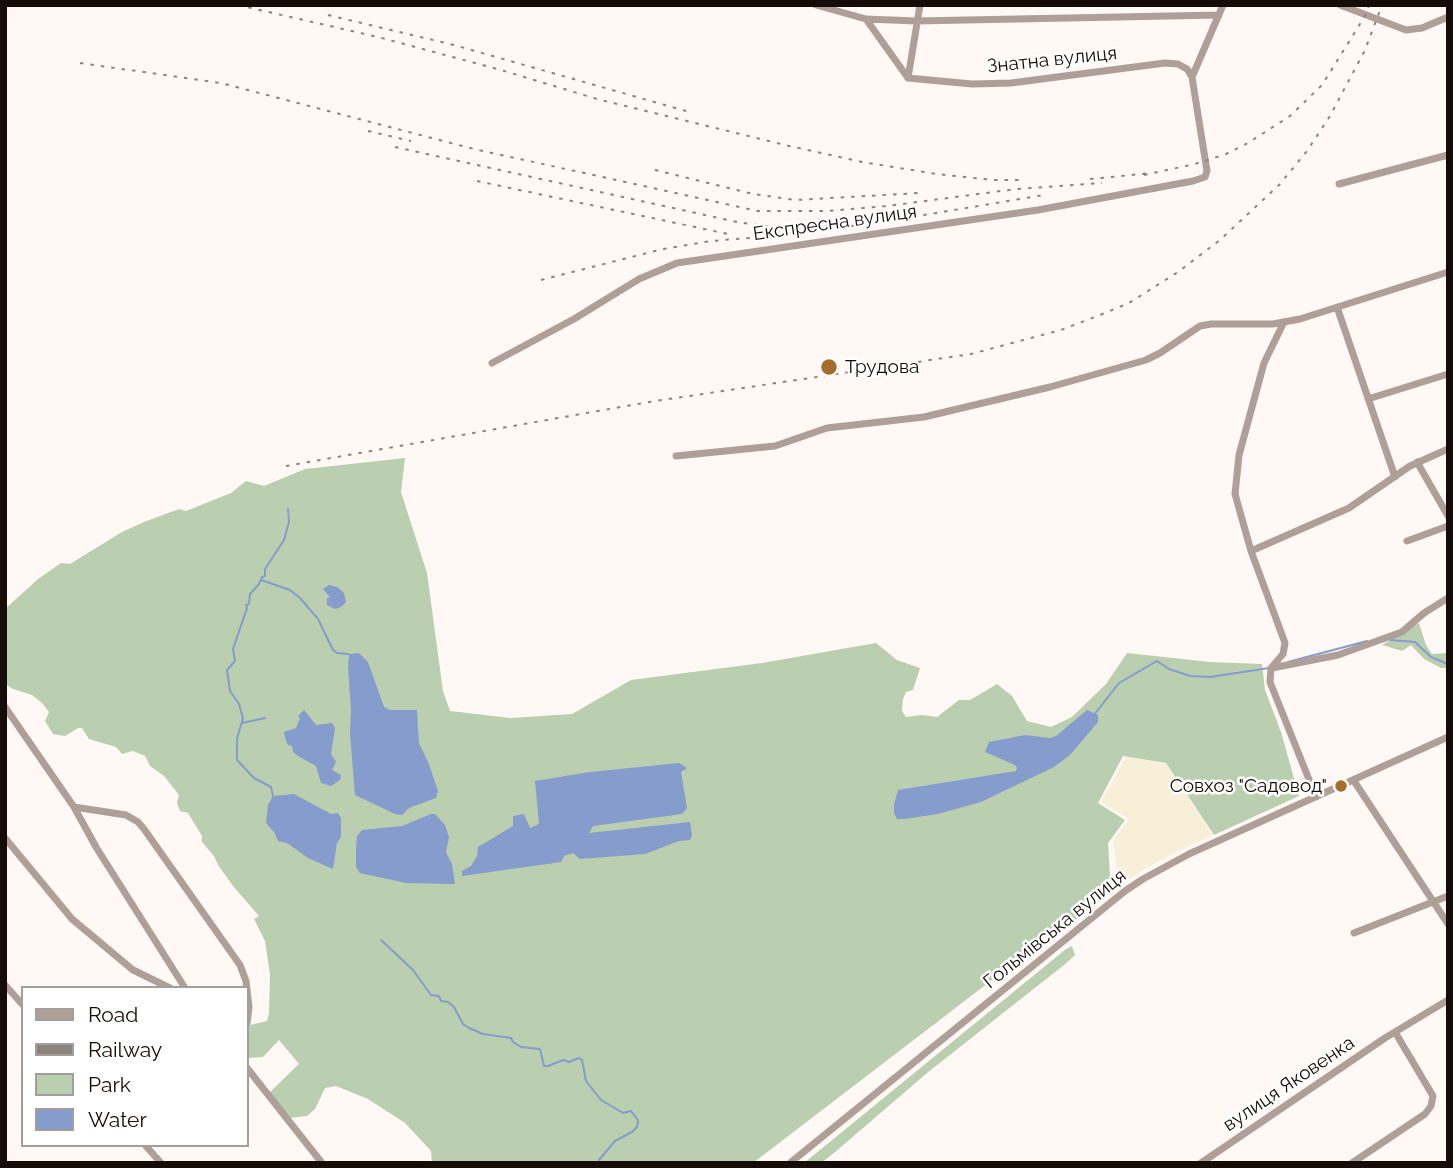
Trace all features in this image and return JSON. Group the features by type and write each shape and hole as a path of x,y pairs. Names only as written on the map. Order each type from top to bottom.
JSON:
{"street":[{"path":"816,5 866,19 916,21 1219,15"},
{"path":"908,78 919,5"},
{"path":"1192,77 1223,5"},
{"path":"1340,5 1406,30 1422,28 1448,17"},
{"path":"866,19 908,78"},
{"name":"Знатна вулиця","path":"908,78 972,84 1012,83 1165,63 1178,64 1187,69 1192,77"},
{"name":"Експресна вулиця","path":"492,363 574,319 639,279 677,263 1038,210 1205,177 1207,170 1192,77"},
{"path":"1339,184 1448,155"},
{"path":"676,456 775,446 827,428 924,417 1120,368 1160,354 1200,326 1284,322 1448,272"},
{"path":"1336,307 1395,477"},
{"path":"1284,322 1264,363 1239,455 1235,494 1251,551 1285,643 1283,654 1271,668 1270,682 1316,797"},
{"path":"1368,399 1448,374"},
{"path":"1251,551 1349,508 1418,462 1448,449"},
{"path":"1418,462 1448,516"},
{"path":"1407,541 1448,526"},
{"path":"1271,668 1338,655 1402,632 1424,613 1448,598"},
{"path":"5,707 74,807 96,847 184,986"},
{"name":"Гольмівська вулиця","path":"790,1163 1125,891 1189,854 1448,737"},
{"path":"1354,780 1448,924"},
{"path":"74,807 126,815 138,821 240,965 247,986"},
{"path":"5,838 72,919 132,970 166,986"},
{"path":"1354,933 1448,896"},
{"path":"5,985 21,1003"},
{"name":"вулиця Яковенка","path":"1201,1163 1395,1032 1448,1001"},
{"path":"1352,1163 1407,1127 1431,1106 1433,1096 1395,1032"},
{"path":"248,1069 322,1163"},
{"path":"147,1147 161,1163"}],"shaded area":[{"path":"1126,756 1166,764 1213,835 1162,859 1119,886 1113,840 1129,819 1101,802"}],"green space":[{"path":"405,458 401,492 427,573 443,691 450,711 511,718 572,714 631,680 762,663 876,643 897,660 920,668 913,690 906,692 903,699 902,711 906,717 937,717 959,700 970,700 997,684 1012,696 1027,721 1051,727 1072,717 1106,684 1127,653 1210,662 1262,664 1265,690 1281,732 1299,796 1214,835 1166,763 1123,756 1098,803 1125,820 1108,843 1111,891 1052,939 1045,935 1022,957 753,1163 432,1163 431,1151 405,1123 368,1099 336,1086 325,1088 315,1109 307,1116 290,1118 270,1092 299,1064 279,1040 263,1057 248,1058 248,1028 250,1025 267,1021 269,1013 270,975 265,941 254,919 259,916 233,886 202,842 202,836 188,813 180,811 177,803 179,795 164,776 150,766 145,756 133,751 122,754 116,747 89,739 82,728 65,736 53,734 45,721 49,712 42,703 32,695 5,684 5,609 38,579 61,563 70,564 122,532 179,509 186,511 231,493 246,481 264,486 305,469"},
{"path":"1419,623 1432,654 1448,653 1448,668 1441,668 1424,659 1411,645 1402,651 1382,645"},
{"path":"1072,946 1075,955 1064,965 927,1073 834,1153 821,1163 804,1163 1066,949"}],"water":[{"path":"329,585 344,593 346,602 341,607 335,609 327,605 327,598 330,597 323,589"},
{"path":"359,653 368,662 384,707 390,710 417,710 419,743 438,791 436,798 409,808 402,815 355,795 348,667 349,654"},
{"path":"304,710 316,725 332,723 335,728 331,754 336,762 332,770 341,775 340,780 331,786 321,783 316,766 293,752 292,746 286,741 284,732 296,728 300,718 298,716"},
{"path":"1087,710 1098,715 1098,722 1070,755 1054,767 981,802 938,814 897,819 894,804 898,790 1016,771 1015,765 985,752 989,742 1025,735 1050,738"},
{"path":"679,763 687,768 681,772 687,808 682,814 593,826 589,833 690,822 690,840 679,841 645,854 580,859 573,853 564,856 561,862 462,876 462,871 471,866 477,856 478,847 513,826 513,816 524,814 530,828 539,824 535,781 590,772"},
{"path":"294,794 331,814 338,813 341,818 341,837 337,843 333,869 308,858 287,843 278,841 266,823 268,805 273,796"},
{"path":"435,814 445,825 449,837 446,852 452,864 455,884 406,883 360,873 356,867 356,848 357,836 362,830 402,826"}],"waterway":[{"path":"273,796 271,787 254,778 237,760 237,739 243,718 239,704 230,691 227,670 235,661 233,649 250,594 265,576 265,569 284,540 289,522 288,509"},
{"path":"261,580 290,590 300,598 318,619 333,650 348,654"},
{"path":"1390,640 1415,642 1431,657 1448,664"},
{"path":"1288,662 1367,641"},
{"path":"1094,715 1119,683 1157,661 1169,669 1190,676 1210,677 1269,668"},
{"path":"242,723 265,718"},
{"path":"381,940 413,970 431,995 439,996 441,1001 454,1007 463,1024 469,1028 483,1034 511,1038 521,1047 540,1049 544,1066 563,1060 582,1060 586,1081 601,1100 623,1113 631,1111 638,1120 637,1127 615,1141 599,1160"}],"railway":[{"path":"238,5 378,37 597,99 789,146 862,162 937,174 1020,180"},
{"path":"357,5 367,8"},
{"path":"1144,175 1226,154 1290,116 1322,85 1365,16 1369,5"},
{"path":"286,466 649,402 971,354 1061,330 1129,303 1178,272 1220,240 1280,184 1307,151 1330,116 1365,50 1382,5"},
{"path":"328,15 454,45 693,113"},
{"path":"80,63 221,83 474,149 758,211 827,211 1016,189 1102,183"},
{"path":"368,131 411,141"},
{"path":"395,147 737,222 785,229"},
{"path":"655,170 753,194 796,200 919,193"},
{"path":"1090,179 1152,173"},
{"path":"477,181 728,234"},
{"path":"541,280 663,249 711,241 876,223 1044,195"}],"place":[{"name":"Трудова","path":"829,367"},
{"name":"Совхоз \"Садовод\"","path":"1341,786"}]}
